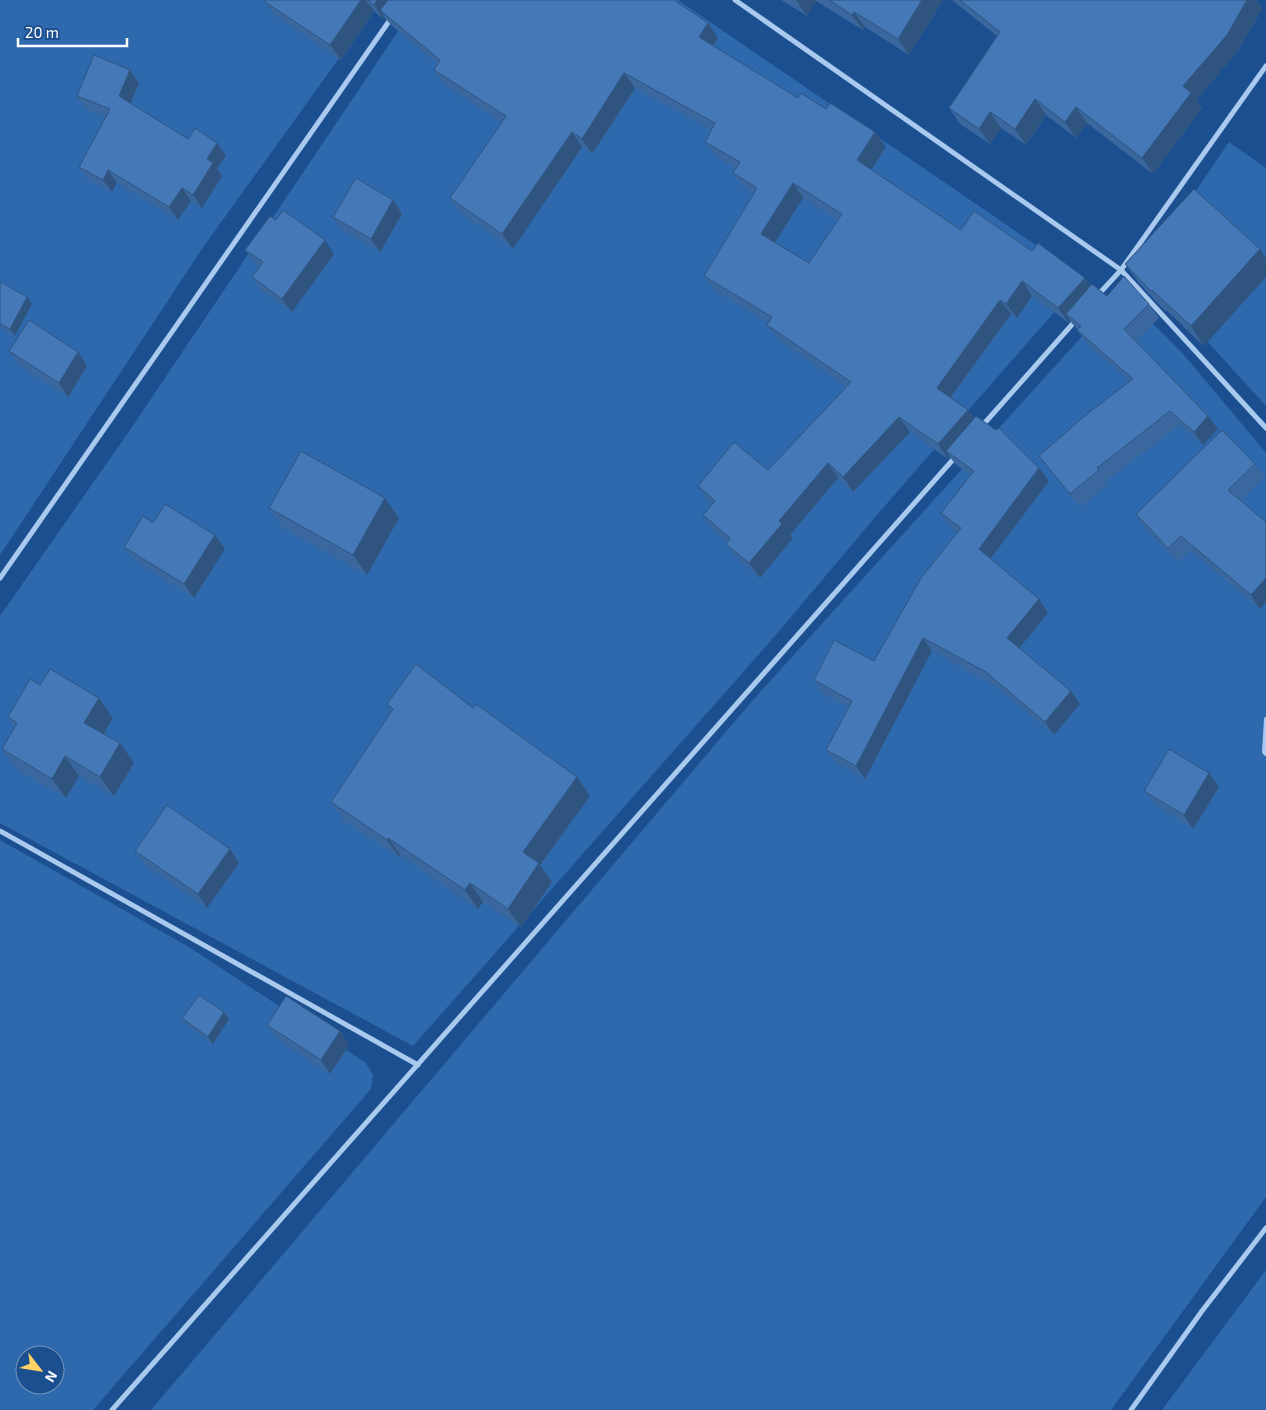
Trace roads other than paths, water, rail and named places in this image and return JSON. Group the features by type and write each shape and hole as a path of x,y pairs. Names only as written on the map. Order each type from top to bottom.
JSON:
{"street":[{"path":"735,0 1121,270 1266,428"},
{"path":"0,578 398,8"},
{"path":"1094,300 1121,270 1266,66"},
{"path":"977,433 1081,315"},
{"path":"112,1410 964,448"},
{"path":"0,831 418,1065"},
{"path":"1132,1410 1202,1311 1266,1228"}],"lane":[{"path":"1266,719 1266,754"}]}
